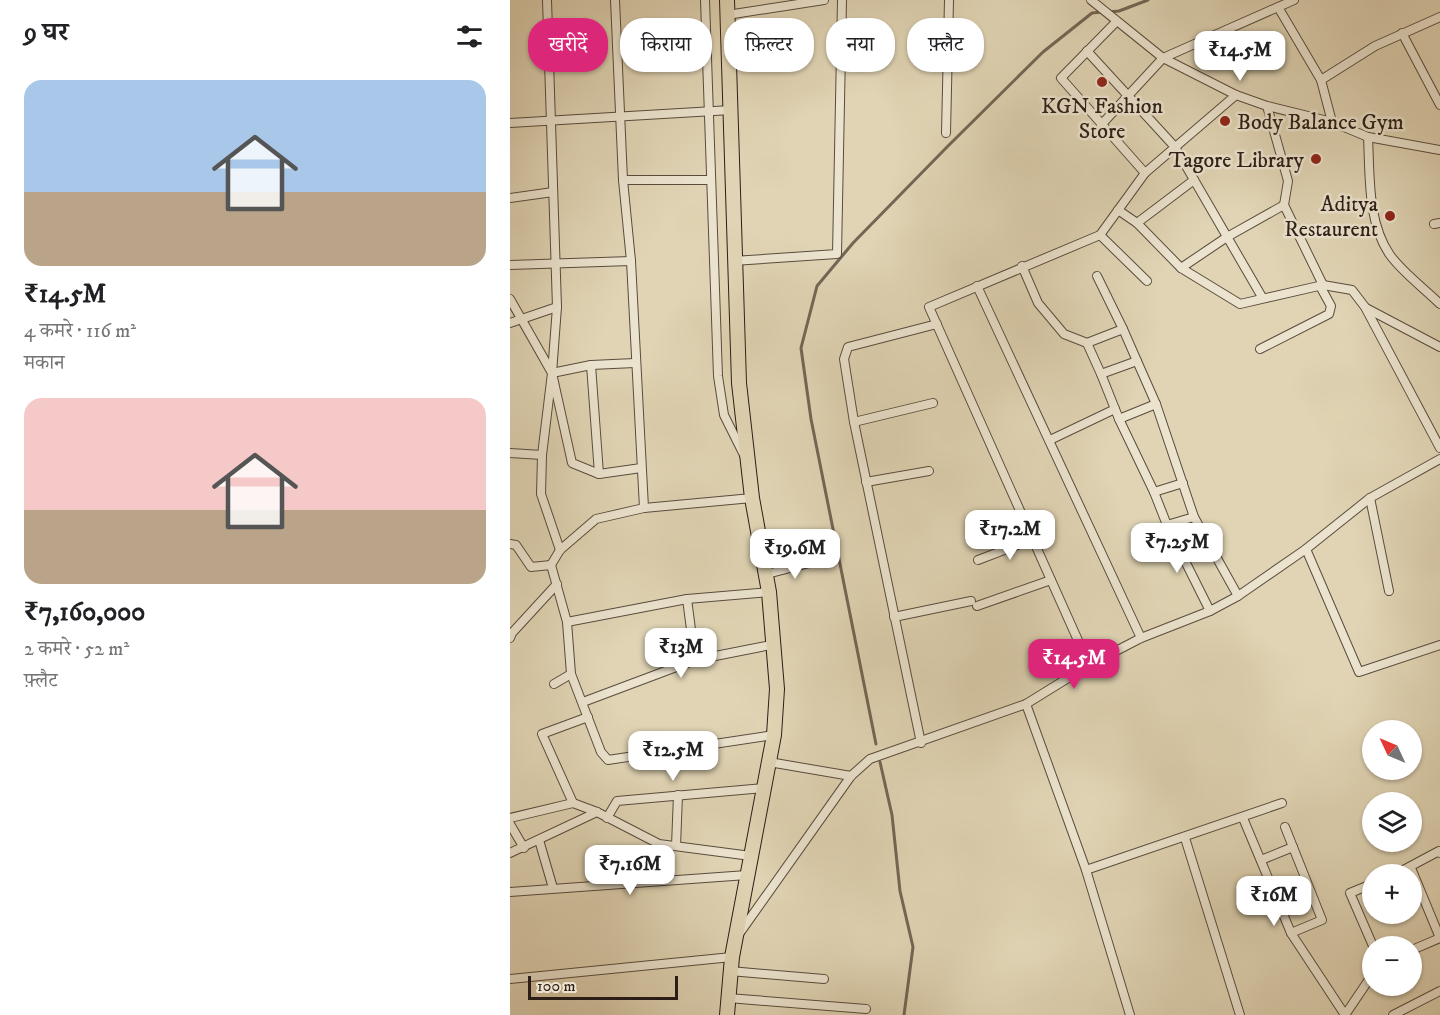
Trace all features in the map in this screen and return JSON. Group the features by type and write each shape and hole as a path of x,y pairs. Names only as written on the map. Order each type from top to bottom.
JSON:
{"main road":[{"path":"727,0 739,382 752,498 767,574 776,644 777,690 774,735 735,939 727,1015"}],"street":[{"path":"547,0 557,307 542,454 541,494 560,550"},
{"path":"615,0 622,180 631,261 640,468 644,508"},
{"path":"705,0 707,111 718,376 724,415 748,463"},
{"path":"727,15 824,0"},
{"path":"734,261 837,254 842,0"},
{"path":"946,133 949,0"},
{"path":"1091,0 1163,58 1236,95 1267,106 1332,122 1368,137 1440,150"},
{"path":"1101,125 1163,58 1294,0"},
{"path":"1278,7 1299,38 1321,80 1332,122"},
{"path":"1321,80 1375,46 1440,17"},
{"path":"1115,21 1061,78 1145,174"},
{"path":"1402,33 1440,105"},
{"path":"1087,51 1175,147 1262,297"},
{"path":"1089,665 929,307 1100,235 1145,174 1236,95"},
{"path":"1260,349 1329,314 1331,306 1284,205 1288,181 1267,106"},
{"path":"510,123 731,110"},
{"path":"1368,137 1371,194 1377,226 1390,255 1440,304"},
{"path":"622,180 711,180"},
{"path":"1137,223 1194,180"},
{"path":"510,198 553,192"},
{"path":"1181,268 1227,237 1284,205"},
{"path":"1118,210 1137,223 1181,268 1240,304 1262,297 1322,285 1352,290 1365,307 1440,448"},
{"path":"1100,235 1147,281"},
{"path":"510,265 631,261"},
{"path":"1022,266 1038,303 1064,334 1087,343 1123,329"},
{"path":"1097,276 1156,404 1194,517 1238,596"},
{"path":"977,286 1141,638"},
{"path":"510,299 552,373 572,463 599,474 640,468"},
{"path":"510,323 557,307"},
{"path":"1365,307 1440,346"},
{"path":"921,743 866,482 844,359 848,347 937,324"},
{"path":"1087,343 1167,525 1210,611"},
{"path":"1101,374 1137,361"},
{"path":"552,373 591,365 635,363"},
{"path":"591,365 599,474"},
{"path":"854,422 933,403"},
{"path":"1119,419 1156,404"},
{"path":"1050,441 1115,409"},
{"path":"510,453 542,454"},
{"path":"735,939 851,776 870,759 921,743 1026,704 1089,665 1141,638 1210,611 1238,596 1306,549 1371,498 1440,459"},
{"path":"866,482 928,471"},
{"path":"1154,492 1183,483"},
{"path":"550,565 560,550 596,519 644,508 752,498"},
{"path":"1371,498 1389,591"},
{"path":"1167,525 1194,517"},
{"path":"978,560 1032,539"},
{"path":"510,544 516,545 531,567 550,565"},
{"path":"1306,549 1359,672 1440,645"},
{"path":"767,574 817,561"},
{"path":"550,565 567,622 571,674 601,752 608,760 774,735"},
{"path":"894,617 974,603 1051,580"},
{"path":"511,634 557,584"},
{"path":"567,622 687,599 769,592"},
{"path":"687,599 695,660"},
{"path":"583,702 695,660 776,644"},
{"path":"554,684 571,674"},
{"path":"1026,704 1086,870 1130,1015"},
{"path":"573,803 542,734 588,717"},
{"path":"769,762 851,776"},
{"path":"607,818 617,801 764,788"},
{"path":"676,846 678,795"},
{"path":"510,818 573,803 597,812 658,844 751,856"},
{"path":"1086,870 1282,803"},
{"path":"510,854 597,812"},
{"path":"1243,818 1291,933 1345,1015 1362,990"},
{"path":"510,824 524,848"},
{"path":"1285,826 1322,920 1291,933"},
{"path":"1185,838 1240,1015"},
{"path":"539,840 553,888"},
{"path":"1261,860 1293,847"},
{"path":"1418,864 1439,851 1440,853"},
{"path":"510,892 747,875"},
{"path":"1362,888 1350,893 1362,921"},
{"path":"1422,895 1440,938 1422,946"},
{"path":"510,979 732,957"},
{"path":"730,971 824,979"},
{"path":"1393,1015 1440,991"},
{"path":"728,998 866,1009"}],"waterway":[{"path":"1108,12 1119,11 1148,0"},
{"path":"876,744 811,419 801,348 817,286 853,243 1043,52 1092,13 1102,12"},
{"path":"880,762 892,815 900,891 913,947 904,1015"}],"place":[{"name":"KGN Fashion Store","path":"1102,82"},
{"name":"Body Balance Gym","path":"1225,121"},
{"name":"Tagore Library","path":"1316,159"},
{"name":"Aditya Restaurent","path":"1390,216"}]}
